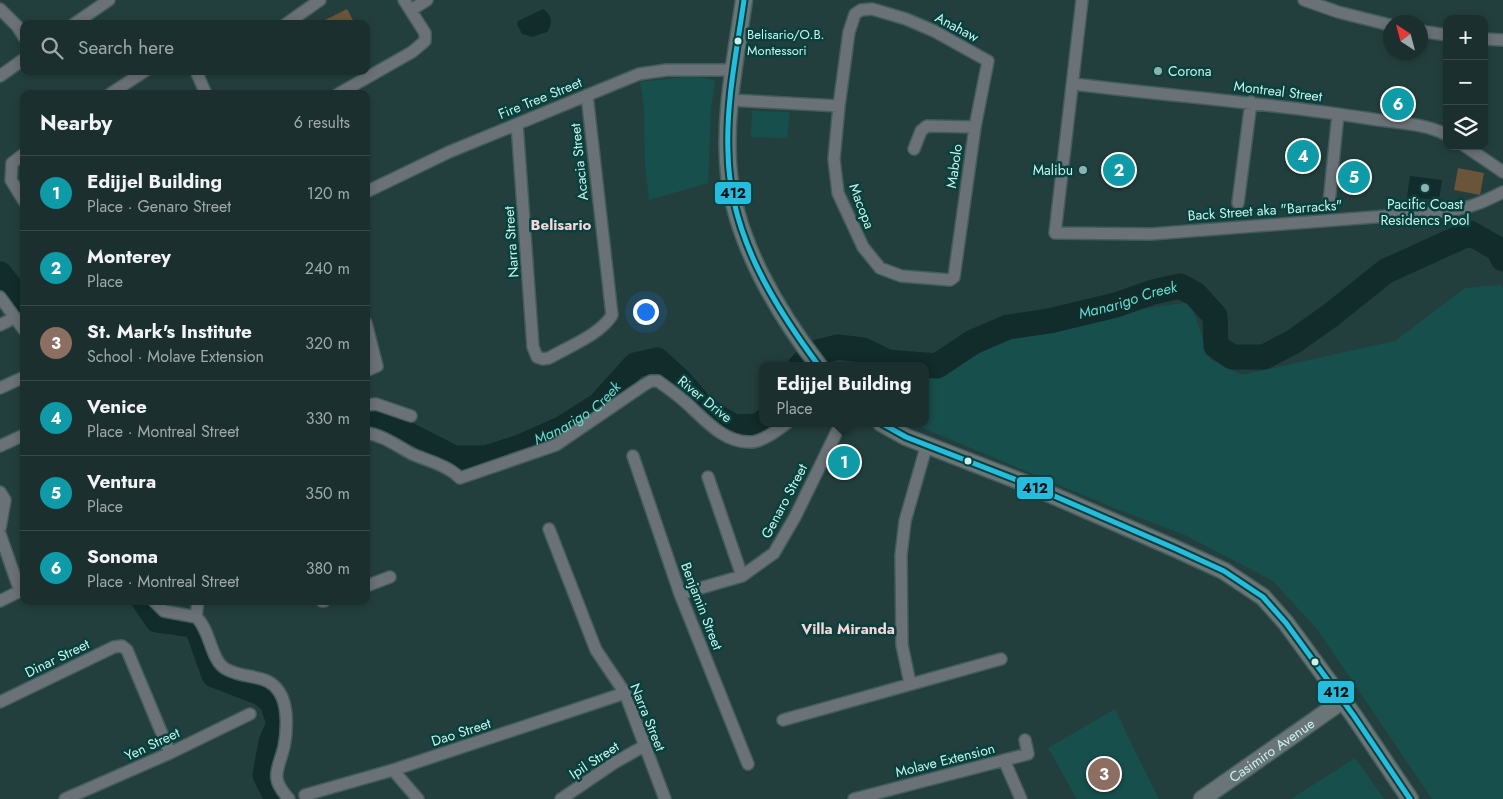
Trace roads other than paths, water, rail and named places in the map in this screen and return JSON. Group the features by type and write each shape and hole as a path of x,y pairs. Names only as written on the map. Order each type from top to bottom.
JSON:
{"main road":[{"path":"744,0 730,100 727,142 729,176 736,209 758,268 774,300 816,362"},
{"path":"889,427 906,437 1031,486 1174,548 1232,576 1263,597 1286,623 1410,799"},
{"name":"Casimiro Avenue","path":"1202,799 1342,701"}],"street":[{"path":"80,20 108,0"},
{"path":"292,20 320,0"},
{"path":"345,90 412,52 425,41 425,33 404,0"},
{"path":"411,10 427,0"},
{"path":"1074,84 1082,0"},
{"path":"1304,0 1338,12 1383,23"},
{"path":"0,9 20,30"},
{"name":"Anahaw","path":"855,14 861,10 872,9 906,19 934,31 988,61"},
{"name":"Macopa","path":"855,14 848,32 839,106 834,159 838,194 862,248 880,268 901,276 944,280 950,280 954,277"},
{"path":"1428,32 1443,34"},
{"path":"1488,39 1503,40"},
{"name":"Mabolo","path":"954,277 976,127 988,61"},
{"path":"0,76 20,62"},
{"name":"Fire Tree Street","path":"370,190 449,152 639,74 667,70 734,70"},
{"path":"127,89 141,75"},
{"path":"198,75 204,90"},
{"name":"Montreal Street","path":"1074,84 1167,96 1251,102 1423,127 1443,134"},
{"name":"Back Street aka \"Barracks\"","path":"1074,84 1055,234 1151,234 1440,212 1481,204 1503,192"},
{"name":"Acacia Street","path":"537,357 543,359 550,358 599,329 607,323 612,315 587,95"},
{"path":"730,100 839,106"},
{"path":"1238,203 1251,102"},
{"path":"1329,203 1338,114"},
{"name":"Narra Street","path":"517,124 533,347 537,357"},
{"path":"914,149 921,131 927,126 976,127"},
{"path":"1471,150 1503,172"},
{"path":"20,157 12,163 11,180 20,195"},
{"path":"0,297 20,324"},
{"path":"0,388 20,379"},
{"name":"River Drive","path":"370,433 377,434 412,454 453,472 460,478 556,445 620,400 651,381 658,381 683,400 713,428 731,438 751,443 773,434 781,427"},
{"path":"370,405 376,404 411,416"},
{"name":"Genaro Street","path":"680,594 742,576 774,553 795,517 839,427"},
{"path":"0,446 20,437"},
{"path":"910,683 902,645 901,555 905,521 927,444"},
{"name":"Benjamin Street","path":"633,456 680,594 748,764"},
{"path":"708,477 742,576"},
{"path":"0,492 5,500 0,528"},
{"name":"Narra Street","path":"549,529 596,650 625,693 665,799"},
{"path":"0,534 20,591 0,601"},
{"path":"370,584 390,577"},
{"path":"158,605 164,611 196,617 202,623 216,657 225,669 268,681 277,689 282,698 285,711 285,744 277,765 276,778 282,791 289,799"},
{"path":"196,617 198,605"},
{"name":"Dinar Street","path":"0,702 114,647 122,646 127,650 170,753"},
{"path":"783,720 1001,659"},
{"name":"Dao Street","path":"305,795 393,770 625,693"},
{"name":"Yen Street","path":"65,799 170,753 250,714"},
{"name":"Molave Extension","path":"854,799 1028,754 1025,740"},
{"name":"Ipil Street","path":"561,799 614,763 644,746"},
{"path":"1004,760 1021,799"},
{"path":"393,770 418,799"}],"waterway":[{"name":"Manarigo Creek","path":"929,365 937,366 973,342 1008,327 1049,321 1116,305 1153,292 1180,286 1195,294 1215,316 1216,346 1232,357 1264,357 1293,342 1331,315 1386,271 1470,233 1498,249 1503,259"},
{"path":"0,274 20,299"},
{"name":"Manarigo Creek","path":"804,362 818,352 838,347 863,350 888,362"},
{"name":"Manarigo Creek","path":"370,418 391,426 454,458 486,458 520,447 561,429 599,405 635,365 657,360 680,381 704,409 734,427 759,426"},
{"path":"147,605 157,620 194,625 199,633 214,675 261,693 272,702 279,723 271,742 265,775 277,799"}],"place":[{"name":"Belisario/O.B. Montessori","path":"738,41"},
{"name":"Corona","path":"1158,71"},
{"name":"Sonoma","path":"1398,104"},
{"name":"Venice","path":"1303,156"},
{"name":"Malibu","path":"1083,170"},
{"name":"Monterey","path":"1119,170"},
{"name":"Ventura","path":"1354,177"},
{"name":"Pacific Coast Residencs Pool","path":"1425,188"},
{"name":"Edijjel Building","path":"844,462"},
{"name":"St. Mark's Institute","path":"1104,774"}],"district":[{"name":"Belisario","path":"561,225"},
{"name":"Villa Miranda","path":"848,629"}]}
